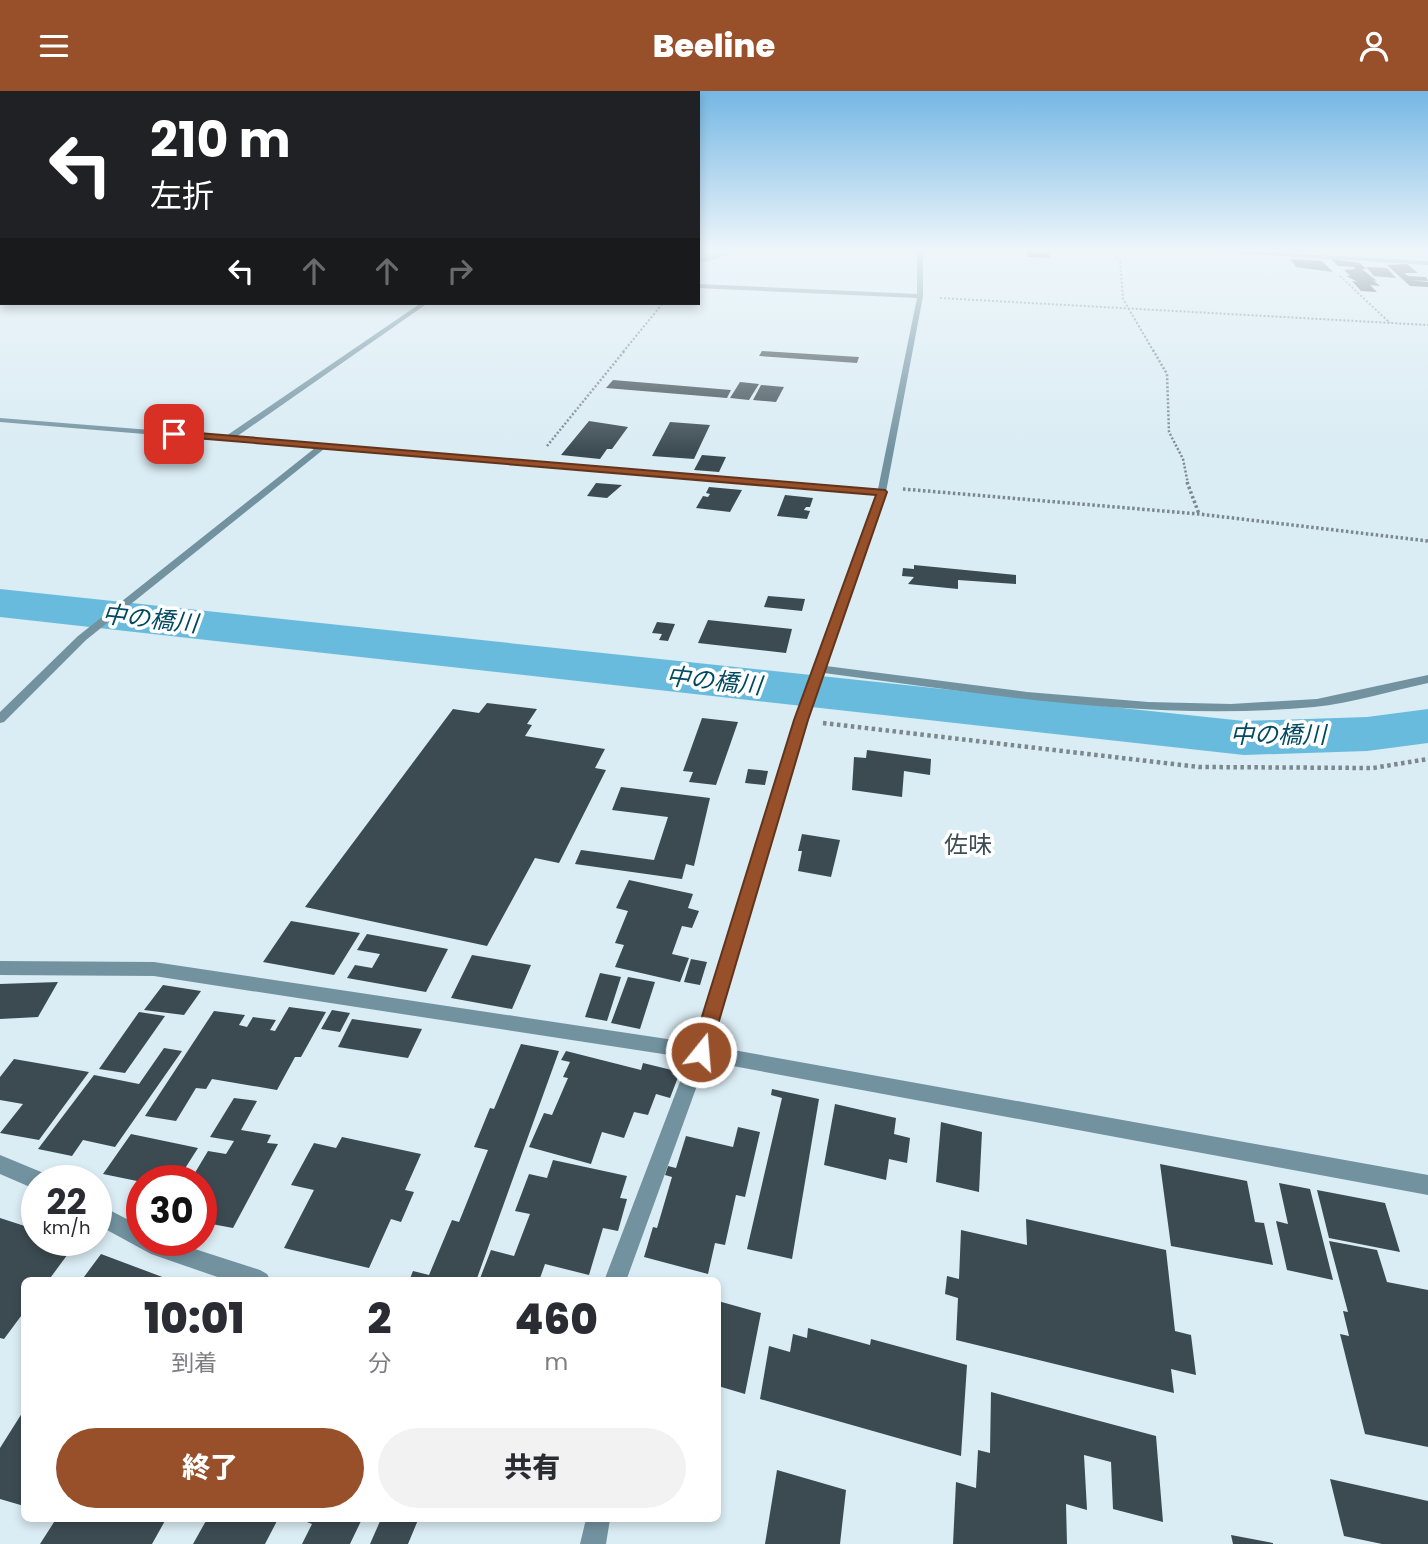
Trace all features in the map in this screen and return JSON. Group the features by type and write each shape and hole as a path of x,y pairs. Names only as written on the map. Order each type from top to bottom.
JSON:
{"street":[{"path":"227,439 405,317"},
{"path":"617,1277 701,1052 801,720 882,490 916,317"},
{"path":"0,420 882,490"},
{"path":"0,719 82,638 324,445"},
{"path":"819,670 1027,696 1148,706 1231,708 1317,703 1428,679"},
{"path":"0,968 154,969 701,1052 1428,1185"},
{"path":"0,1164 21,1173"},
{"path":"185,1256 248,1277"},
{"path":"593,1544 597,1522"}],"path":[{"path":"532,464 652,317"},
{"path":"1134,317 1167,374 1169,432 1182,460 1199,513"},
{"path":"1265,317 1428,325"},
{"path":"1383,317 1390,324"},
{"path":"882,490 1199,513 1428,541"},
{"path":"801,720 1199,767 1373,768 1428,759"}],"building":[{"path":"762,351 859,357 857,363 759,356"},
{"path":"613,380 731,390 727,398 606,388"},
{"path":"740,382 759,384 749,400 730,398"},
{"path":"761,385 784,387 776,402 753,400"},
{"path":"589,421 628,427 612,449 607,449 600,459 561,455"},
{"path":"670,422 710,425 694,459 652,456"},
{"path":"702,455 726,457 719,472 694,470"},
{"path":"596,483 622,485 607,498 587,496"},
{"path":"709,487 742,490 730,512 696,508 703,496 708,497 710,494 706,493"},
{"path":"785,495 813,498 810,507 804,510 810,511 807,519 777,516"},
{"path":"914,565 1016,575 1016,584 958,580 958,589 908,584 914,577 902,576 903,568 914,569"},
{"path":"768,596 805,599 802,611 764,607"},
{"path":"708,620 792,629 786,653 698,643"},
{"path":"657,622 675,624 668,641 659,640 662,634 652,633"},
{"path":"487,703 537,709 527,724 532,725 525,736 605,749 595,768 606,770 559,863 535,858 487,946 305,907 453,709 479,713"},
{"path":"702,718 738,722 716,785 689,782 693,772 683,771"},
{"path":"867,750 931,759 930,775 904,771 902,797 852,790 854,757 866,758"},
{"path":"748,769 768,771 765,785 745,783"},
{"path":"621,787 710,798 694,866 686,864 682,879 575,864 581,850 654,860 668,817 612,810"},
{"path":"802,834 840,840 831,877 798,871 802,851 798,851"},
{"path":"629,880 693,894 688,908 699,911 692,928 682,926 672,954 689,958 680,982 615,967 624,945 615,943 628,911 616,908"},
{"path":"291,921 360,933 334,975 263,962"},
{"path":"367,934 448,949 426,992 347,978 355,965 372,968 380,954 357,950"},
{"path":"472,955 531,965 512,1009 451,998"},
{"path":"691,959 707,962 700,985 684,982"},
{"path":"600,973 621,977 607,1021 585,1017"},
{"path":"628,977 655,982 640,1029 611,1023"},
{"path":"58,982 38,1017 0,1019 0,984"},
{"path":"163,985 201,991 184,1015 144,1010"},
{"path":"289,1007 326,1012 301,1057 295,1057 277,1090 212,1079 206,1089 196,1088 176,1121 145,1116 214,1011 245,1015 239,1025 247,1027 253,1017 276,1020 270,1030 275,1031"},
{"path":"332,1010 350,1013 340,1032 321,1029"},
{"path":"139,1012 165,1016 125,1073 99,1069"},
{"path":"352,1019 422,1029 408,1058 338,1047"},
{"path":"521,1044 559,1051 477,1277 411,1277 413,1271 429,1275 452,1220 459,1222 488,1150 474,1147 490,1108 494,1109"},
{"path":"164,1048 182,1051 115,1147 83,1140 72,1156 38,1149 94,1075 139,1084"},
{"path":"566,1051 641,1070 643,1063 680,1072 670,1098 656,1094 648,1115 634,1112 624,1138 602,1132 591,1164 529,1147 544,1113 552,1115 568,1078 563,1077 570,1062 561,1060"},
{"path":"14,1059 89,1072 39,1140 0,1133 23,1104 0,1100 0,1077"},
{"path":"772,1089 819,1099 792,1259 747,1249 782,1098 771,1095"},
{"path":"234,1098 257,1101 241,1130 271,1135 267,1143 278,1144 233,1228 217,1225 217,1165 200,1165 208,1151 226,1154 234,1141 210,1137"},
{"path":"835,1104 896,1118 894,1134 910,1138 907,1163 889,1159 886,1180 824,1165"},
{"path":"941,1122 982,1132 979,1192 936,1182"},
{"path":"738,1127 760,1132 745,1197 736,1195 725,1245 715,1243 708,1274 644,1257 653,1227 657,1228 672,1177 665,1175 668,1166 676,1168 686,1136 733,1147"},
{"path":"131,1134 198,1148 187,1165 126,1165 126,1179 112,1176 112,1165 109,1165"},
{"path":"342,1137 421,1154 405,1190 414,1192 401,1222 391,1219 369,1268 284,1248 314,1190 291,1185 314,1143 336,1148"},
{"path":"553,1160 627,1176 620,1198 627,1199 618,1231 603,1228 589,1275 545,1264 540,1277 481,1277 491,1250 514,1256 530,1214 515,1211 529,1174 547,1178"},
{"path":"1160,1164 1247,1181 1255,1222 1264,1223 1273,1265 1171,1246"},
{"path":"1279,1183 1310,1189 1333,1280 1287,1270 1276,1221 1288,1224"},
{"path":"1317,1190 1385,1203 1400,1252 1329,1238"},
{"path":"0,1218 21,1225 21,1256 66,1256 51,1277 21,1277 21,1316 4,1339 0,1338"},
{"path":"1026,1219 1166,1250 1175,1331 1191,1335 1196,1375 1171,1369 1174,1393 956,1340 958,1298 945,1294 947,1276 959,1279 961,1230 1027,1245"},
{"path":"1329,1241 1377,1250 1387,1282 1428,1290 1428,1447 1365,1434 1340,1334 1349,1336 1343,1311 1348,1312"},
{"path":"100,1256 106,1256 162,1277 84,1277"},
{"path":"721,1302 761,1313 745,1394 721,1387"},
{"path":"808,1328 870,1345 871,1339 967,1365 961,1456 760,1399 769,1346 790,1352 793,1334 807,1338"},
{"path":"991,1392 1156,1436 1163,1522 1113,1509 1111,1462 1084,1455 1087,1510 1066,1504 1067,1544 953,1544 956,1482 976,1488 978,1450 990,1453"},
{"path":"21,1415 21,1505 0,1499 0,1448"},
{"path":"777,1470 846,1490 840,1544 765,1544"},
{"path":"1330,1479 1428,1501 1428,1544 1382,1544 1344,1536"},
{"path":"54,1522 164,1522 152,1544 40,1544"},
{"path":"205,1522 276,1522 265,1544 193,1544"},
{"path":"307,1522 361,1522 350,1544 302,1544 312,1524"},
{"path":"380,1522 417,1522 408,1544 370,1544"},
{"path":"1231,1535 1273,1543 1273,1544 1233,1544"}],"waterway":[{"name":"中の橋川","path":"0,603 1244,738 1367,734 1428,726"}],"district":[{"name":"佐味","path":"968,845"}],"route":[{"path":"174,434 882,492 801,720 701,1052"}]}
